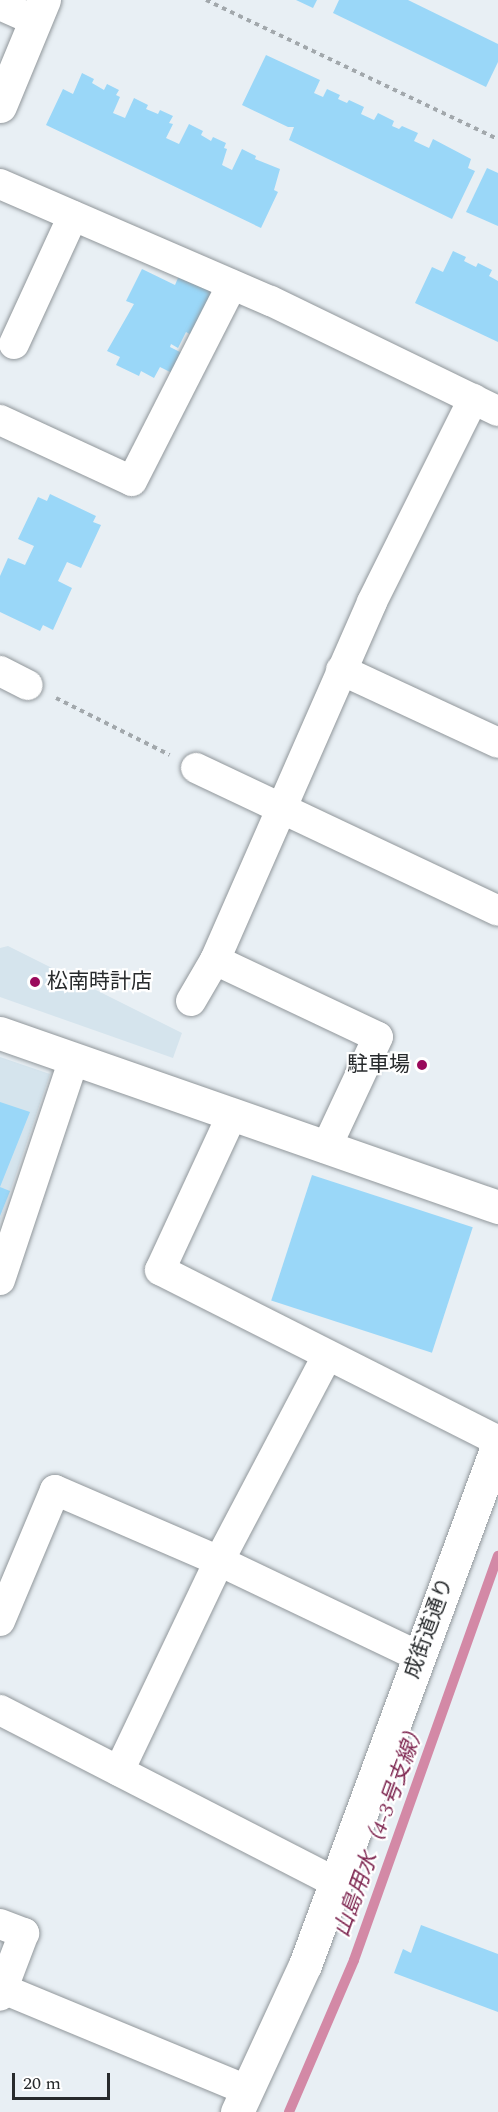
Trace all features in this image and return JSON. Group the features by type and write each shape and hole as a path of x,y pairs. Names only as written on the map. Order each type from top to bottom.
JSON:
{"street":[{"path":"0,5 40,10 0,106"},
{"path":"0,184 271,301 485,405 372,602 215,960 191,1001"},
{"path":"14,345 73,216"},
{"path":"0,420 132,481 232,285"},
{"path":"341,669 498,742"},
{"path":"0,671 28,685"},
{"path":"196,768 498,911"},
{"path":"215,960 378,1037 326,1148"},
{"path":"0,1033 498,1207"},
{"path":"0,1280 74,1059"},
{"path":"232,1115 160,1270 498,1443"},
{"path":"119,1771 219,1561 327,1356"},
{"name":"成街道通り","path":"242,2101 305,1965 498,1443"},
{"path":"0,1621 55,1490 219,1561 418,1656"},
{"path":"0,1710 335,1882"},
{"path":"0,1924 24,1933 1,1993 242,2101"}],"path":[{"path":"206,0 498,139"},
{"path":"28,685 196,768"}],"shaded area":[{"name":"松南時計店","path":"8,946 182,1033 173,1058 0,997 0,948"},
{"path":"0,1057 50,1074 0,1222"}],"building":[{"path":"296,0 317,0 313,8"},
{"path":"339,0 408,0 498,44 498,62 486,87 333,13"},
{"path":"266,55 320,80 314,93 323,97 327,89 340,95 338,99 347,103 349,100 364,107 361,114 374,120 378,113 394,121 392,126 399,129 402,126 418,133 414,141 429,148 433,139 471,159 468,168 475,171 452,219 289,140 294,127 288,127 242,105"},
{"path":"82,73 94,79 92,83 104,90 107,84 119,90 116,95 120,97 113,113 125,118 134,98 148,105 146,109 158,114 160,110 173,116 169,123 173,124 166,138 179,144 189,124 203,131 201,135 211,141 213,137 226,143 224,148 227,149 222,165 232,170 242,149 256,156 255,159 280,169 274,190 278,192 261,228 46,125 63,89 73,94"},
{"path":"487,168 498,173 498,226 466,212"},
{"path":"453,251 466,257 464,261 476,267 478,263 492,270 489,276 498,281 498,342 415,303 432,267 443,272"},
{"path":"142,269 175,285 181,271 219,290 195,337 186,332 178,348 171,344 170,347 184,354 174,374 160,367 154,378 141,371 139,376 116,365 120,357 107,351 134,304 126,301"},
{"path":"50,494 96,516 93,522 101,525 81,568 67,562 58,581 72,588 53,630 43,625 40,631 0,612 0,576 8,558 25,565 34,546 18,539 38,497 47,501"},
{"path":"0,1102 30,1112 0,1187"},
{"path":"312,1175 473,1227 432,1353 271,1301"},
{"path":"0,1187 10,1191 0,1216"},
{"path":"421,1925 498,1954 498,2012 394,1973 403,1949 411,1953"}],"waterway":[{"name":"山島用水（4-3号支線）","path":"289,2112 354,1960 498,1556"}],"place":[{"name":"松南時計店","path":"35,982"},
{"name":"駐車場","path":"422,1065"}]}
